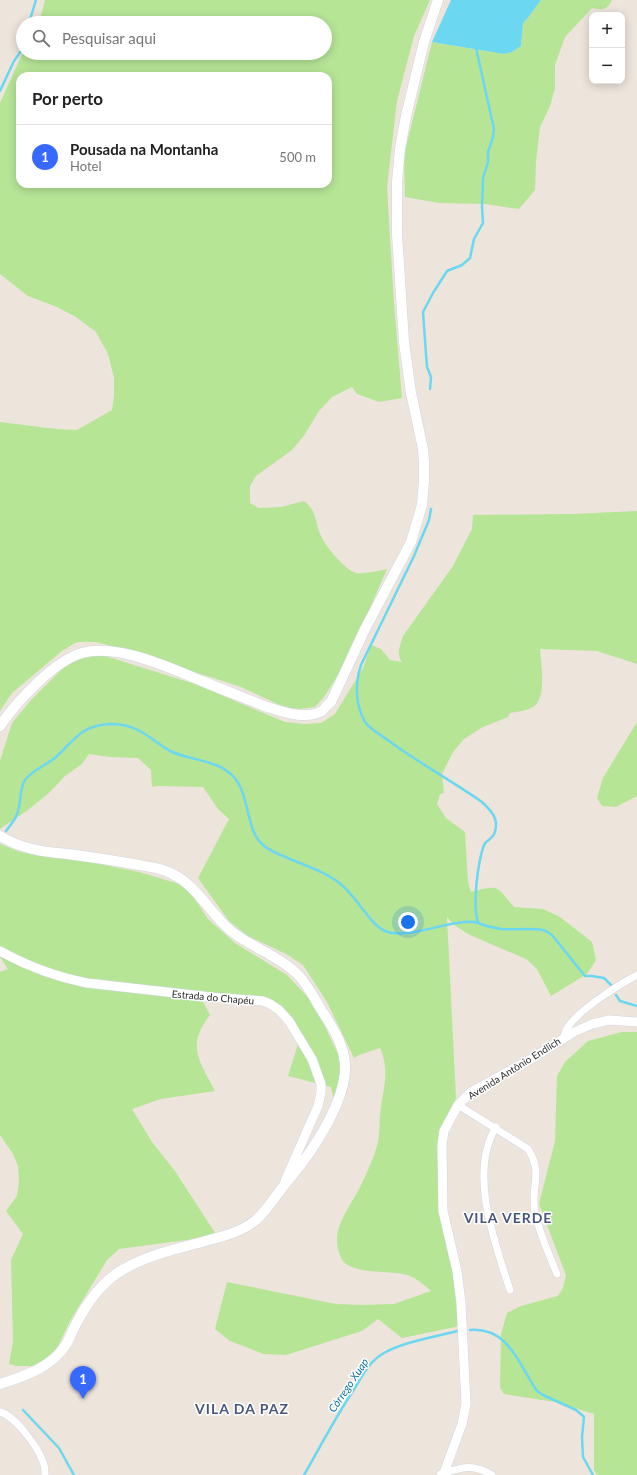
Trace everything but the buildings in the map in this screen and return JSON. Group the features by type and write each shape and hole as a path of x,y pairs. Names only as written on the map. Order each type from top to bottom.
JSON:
{"main road":[{"path":"0,726 11,710 49,672 66,659 83,652 102,651 134,656 289,714 308,714 322,711 331,702 365,629 411,542 422,505 424,480 422,443 411,393 404,342 397,234 397,182 400,149 406,116 424,42 438,0"},
{"path":"0,836 11,843 24,848 148,866 166,871 182,879 195,890 232,932 297,973 339,1040 345,1065 339,1095 331,1116 321,1135 300,1166 256,1220 243,1229 149,1257 123,1269 102,1286 75,1325 67,1344 56,1355 37,1370 0,1384"}],"street":[{"name":"Estrada do Chapéu","path":"0,951 35,967 70,980 220,998 263,1001 279,1010 289,1021 312,1059 322,1084 318,1106 282,1188"},
{"name":"Avenida Antônio Endlich","path":"442,1474 462,1424 466,1404 461,1303 456,1270 443,1211 442,1145 444,1131 458,1105 472,1092 531,1059 563,1038 567,1028 576,1017 616,988 637,975"},
{"path":"563,1038 592,1024 609,1020 637,1022"},
{"path":"458,1105 496,1127 528,1149 534,1158 537,1168 534,1197 535,1211 538,1226 557,1274"},
{"path":"496,1127 490,1137 485,1158 486,1202 495,1243 510,1290"},
{"path":"0,1412 5,1413 19,1426 38,1451 44,1464 45,1475"},
{"path":"442,1474 466,1467 476,1467 492,1475"}],"green space":[{"path":"45,0 430,0 414,36 397,101 387,187 394,304 402,398 379,402 357,394 352,387 332,397 319,411 303,437 292,450 256,476 250,486 250,503 259,508 281,507 304,501 314,513 323,540 336,558 347,568 356,573 387,569 340,672 324,697 315,707 299,709 286,708 241,687 130,651 96,642 79,642 62,651 12,693 0,711 0,422 77,430 112,410 114,378 108,354 96,332 76,317 57,307 28,296 0,274 0,103 19,60 332,60 332,16 41,16"},
{"path":"541,0 612,0 608,6 604,8 592,8 565,37 555,65 555,88 550,106 540,127 536,162 535,190 519,209 485,204 439,203 405,197 404,155 432,42 504,54 512,52 521,46 523,23"},
{"path":"637,511 637,664 597,651 540,649 542,690 540,698 536,704 529,709 510,713 508,717 483,727 464,739 453,752 442,774 444,793 440,794 437,804 446,818 465,832 468,882 471,892 487,888 496,889 503,894 514,907 543,909 560,917 592,942 596,960 587,974 551,996 537,969 526,959 470,935 454,925 447,917 456,1098 441,1140 450,1251 460,1326 402,1338 378,1319 362,1331 286,1355 264,1354 230,1341 215,1329 227,1282 336,1304 394,1304 431,1291 417,1280 404,1274 356,1269 342,1260 337,1245 339,1227 365,1176 374,1156 378,1142 385,1082 385,1065 380,1048 354,1058 327,1002 303,965 288,955 248,936 229,921 198,878 229,819 218,809 203,787 152,787 151,770 138,758 110,757 89,754 82,764 65,776 50,792 28,810 0,829 0,761 12,723 32,699 61,670 78,657 85,655 105,656 195,684 285,722 304,724 321,723 335,714 363,668 371,645 381,649 390,660 402,662 399,653 403,636 453,566 472,529 473,515 571,514"},
{"path":"637,722 637,796 616,807 602,806 597,798 603,778"},
{"path":"0,844 20,852 85,861 139,872 186,886 208,919 235,943 287,975 315,1005 343,1065 335,1105 331,1087 288,1076 300,1038 272,1004 202,1000 210,1015 198,1036 198,1053 200,1062 215,1091 161,1099 132,1109 152,1142 175,1171 217,1236 119,1249 107,1260 70,1321 58,1346 45,1362 32,1366 17,1366 9,1364 13,1341 11,1260 23,1234 6,1211 17,1196 19,1182 18,1166 13,1154 0,1135 0,972 8,969 0,957"},
{"path":"622,1032 637,1032 637,1475 597,1475 594,1470 594,1414 555,1402 504,1394 500,1388 501,1334 507,1313 521,1306 558,1296 563,1288 566,1275 539,1204 555,1141 557,1076 565,1062 588,1041"}],"water":[{"path":"451,0 541,0 523,23 521,46 512,52 504,54 432,42"}],"waterway":[{"path":"31,16 36,0"},
{"path":"430,389 431,377 427,367 423,312 447,271 462,265 470,258 474,239 483,223 483,178 488,162 488,152 494,129 476,48"},
{"path":"0,91 16,58"},
{"path":"431,509 429,520 414,556 361,665 357,694 359,708 365,722 370,728 482,802 493,815 496,821 494,834 493,837 484,845 478,872 476,895 476,915 478,922"},
{"path":"6,831 17,814 23,783 28,776 56,757 75,738 86,730 101,725 111,724 128,726 142,732 170,751 212,764 227,771 234,777 239,785 246,803 253,830 262,844 272,851 321,872 335,880 347,890 374,923 385,931 393,933 411,933 449,924 468,922 476,922 502,929 543,930 552,935 585,976 604,978 613,987"},
{"path":"616,995 620,1001 637,1006"},
{"name":"Córrego Xuap","path":"470,1330 483,1331 504,1341 518,1359 537,1391 576,1410 584,1417 582,1437 583,1457 593,1475"},
{"name":"Córrego Xuap","path":"304,1475 340,1412 366,1370 374,1360 384,1353 400,1346 457,1331"},
{"path":"23,1410 59,1448 74,1475"}],"place":[{"name":"Pousada na Montanha","path":"83,1399"}],"district":[{"name":"VILA VERDE","path":"508,1217"},
{"name":"VILA DA PAZ","path":"242,1408"}]}
